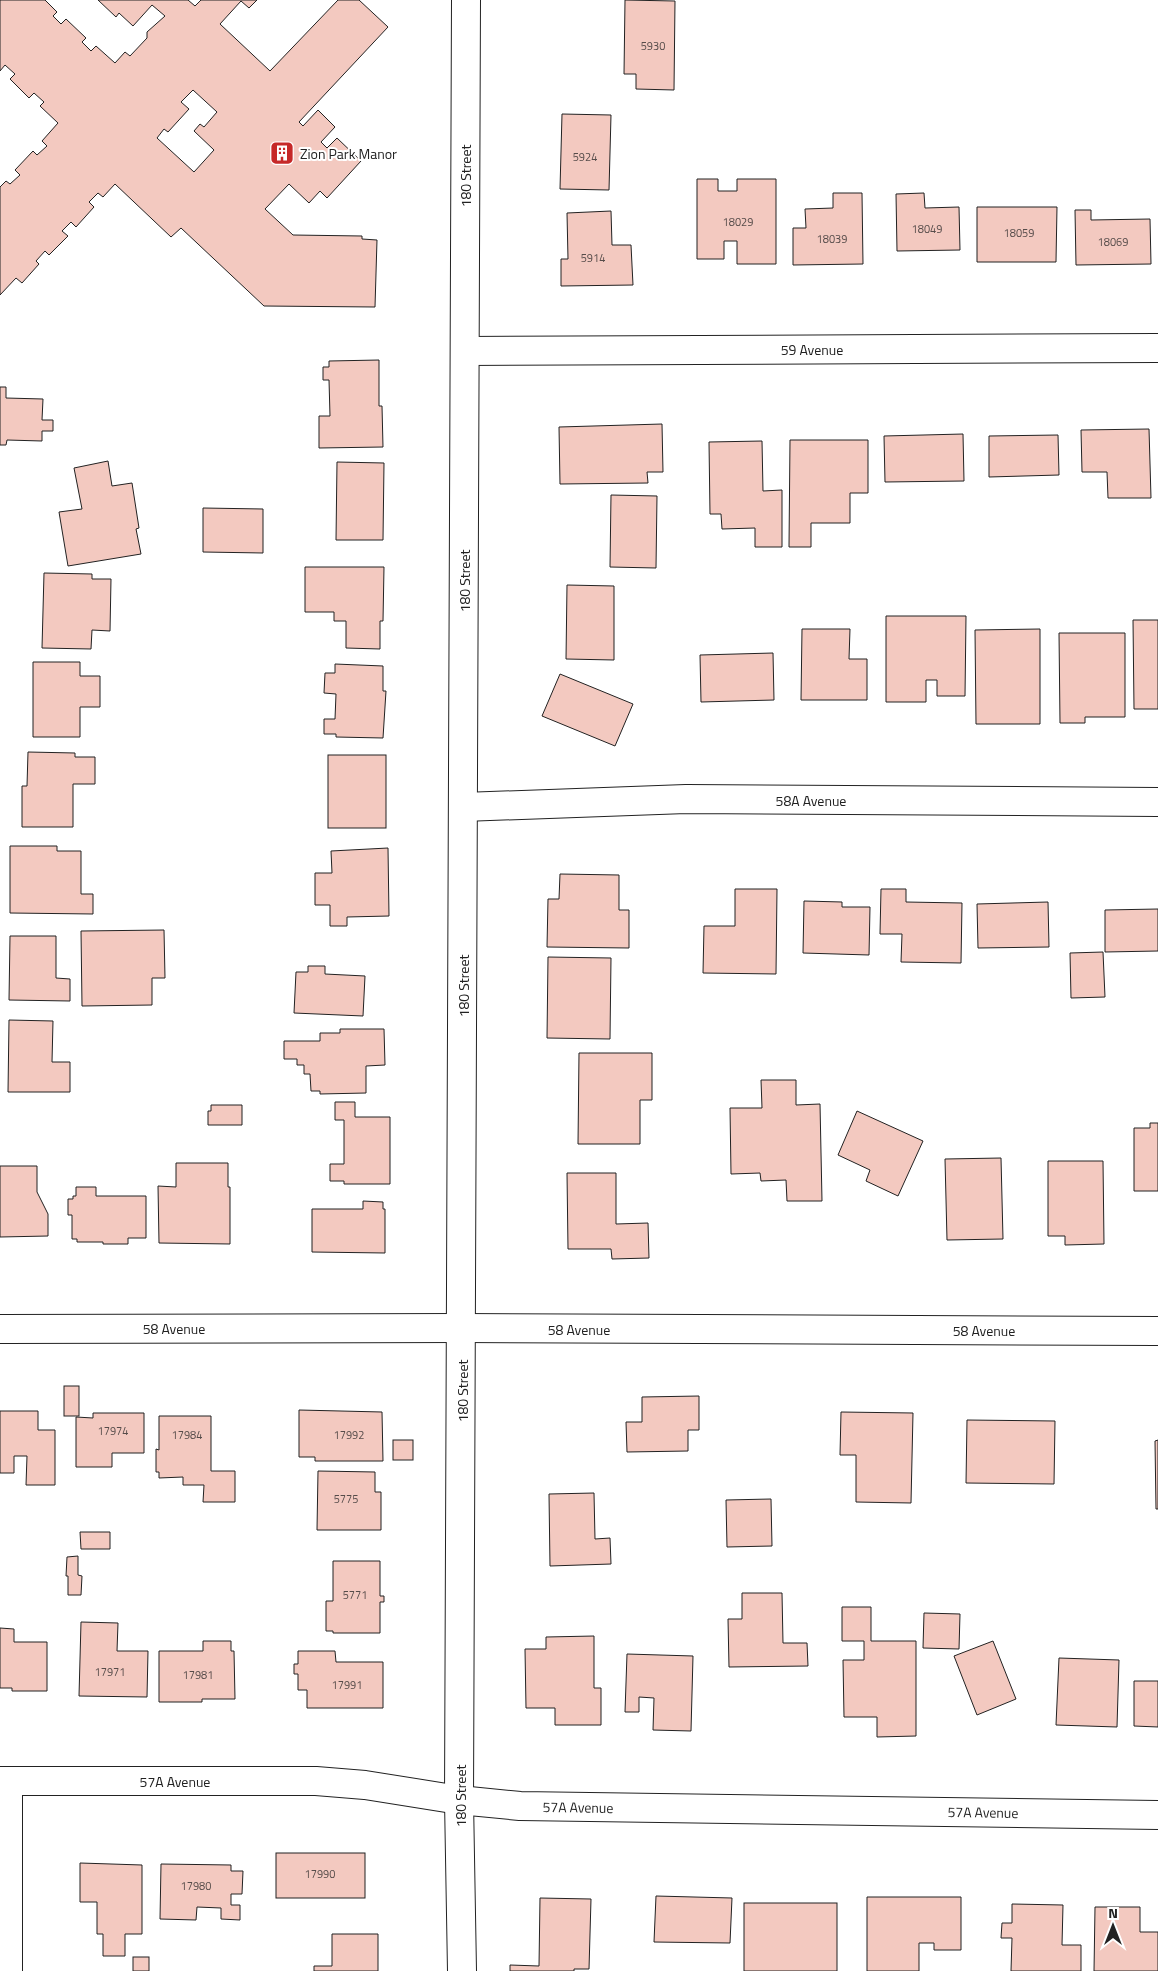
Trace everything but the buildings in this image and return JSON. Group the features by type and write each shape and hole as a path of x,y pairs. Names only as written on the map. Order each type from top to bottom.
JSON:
{"street":[{"name":"180 Street","path":"462,1971 459,1800 466,0"},
{"name":"59 Avenue","path":"465,351 1158,348"},
{"name":"58A Avenue","path":"463,807 686,799 1158,802"},
{"name":"58 Avenue","path":"0,1329 462,1328 1158,1331"},
{"name":"57A Avenue","path":"4,1781 316,1781 365,1785 502,1806 1158,1815"},
{"path":"4,1781 8,1971"}],"place":[{"name":"Zion Park Manor","path":"282,153"}]}
